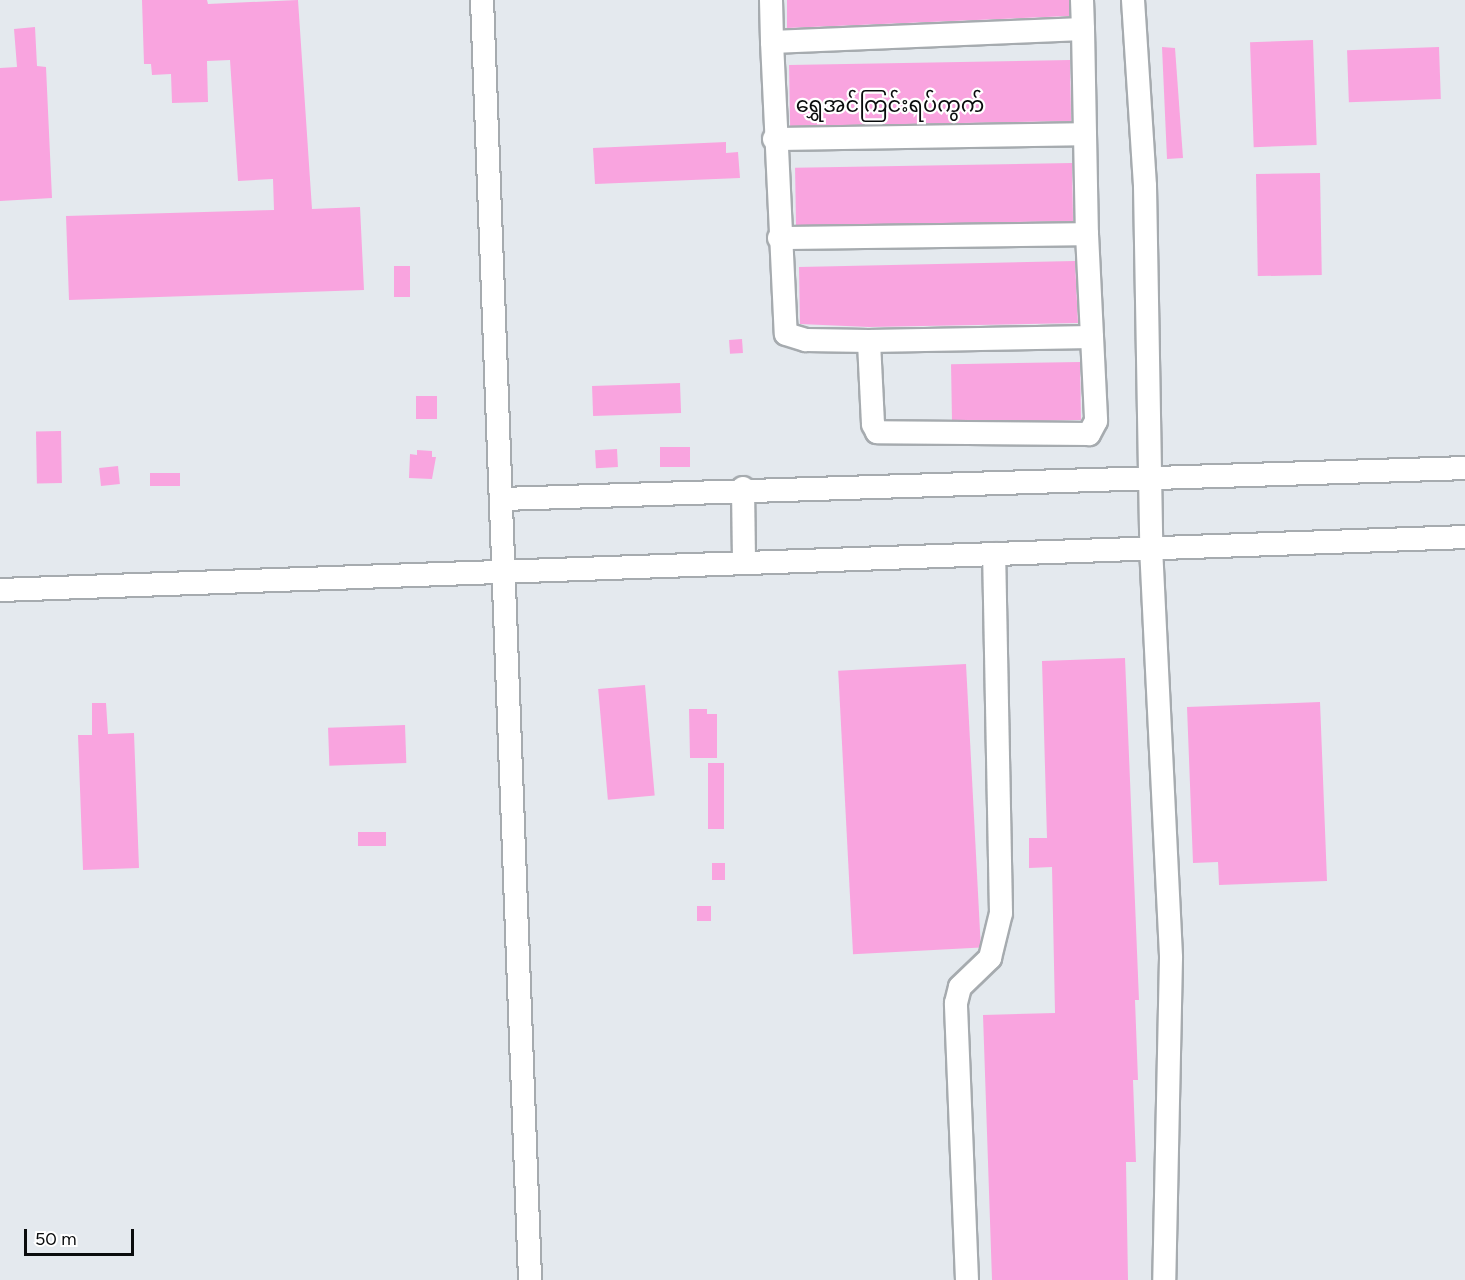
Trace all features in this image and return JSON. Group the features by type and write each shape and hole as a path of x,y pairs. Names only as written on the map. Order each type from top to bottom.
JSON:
{"street":[{"path":"482,0 530,1280"},
{"path":"771,0 774,139 786,334 806,340 869,341 1092,337"},
{"path":"869,341 873,424 878,432 1083,436 1094,429 1096,422 1087,234 1082,0"},
{"path":"1133,0 1144,186 1151,547 1171,958 1164,1280"},
{"path":"772,42 1083,28"},
{"path":"774,139 1085,134"},
{"path":"779,238 1087,234"},
{"path":"502,499 743,488 1465,468"},
{"path":"743,488 744,562"},
{"path":"0,590 1465,537"},
{"path":"967,1280 956,1003 960,987 990,958 1001,913 994,554"}],"building":[{"path":"142,0 207,0 208,4 298,0 312,209 360,207 364,290 69,300 66,216 274,210 273,179 238,181 230,60 207,61 208,102 172,103 171,74 152,75 151,64 144,64"},
{"path":"787,0 1069,0 1069,16 787,28"},
{"path":"35,27 37,66 46,67 52,198 0,201 0,68 17,67 14,29"},
{"path":"1313,40 1317,145 1254,147 1250,42"},
{"path":"1162,47 1175,48 1183,158 1167,159"},
{"path":"1439,47 1441,99 1349,102 1347,50"},
{"path":"1070,60 1071,121 790,126 789,65"},
{"path":"726,142 726,153 738,152 740,178 595,184 593,148"},
{"path":"1072,163 1073,221 796,226 795,168"},
{"path":"1320,173 1322,275 1258,276 1256,174"},
{"path":"1075,261 1078,323 869,327 800,324 799,267"},
{"path":"394,266 410,266 410,297 394,297"},
{"path":"742,339 743,353 730,354 729,340"},
{"path":"1080,362 1081,420 952,422 951,364"},
{"path":"680,383 681,413 593,416 592,386"},
{"path":"416,396 437,396 437,419 416,419"},
{"path":"36,431 61,431 62,483 37,483"},
{"path":"660,447 690,447 690,467 660,467"},
{"path":"617,449 618,467 596,468 595,450"},
{"path":"417,450 432,451 432,457 436,457 432,479 409,478 410,454 417,455"},
{"path":"118,466 120,484 101,486 99,468"},
{"path":"150,473 180,473 180,486 150,486"},
{"path":"1125,658 1139,1000 1135,1000 1138,1080 1133,1080 1136,1162 1126,1162 1128,1280 992,1280 983,1015 1055,1013 1052,867 1029,868 1029,838 1047,838 1042,661"},
{"path":"966,664 981,948 853,954 838,671"},
{"path":"645,685 655,796 608,800 598,689"},
{"path":"1320,702 1327,881 1219,885 1218,862 1193,863 1187,707"},
{"path":"92,703 106,703 108,734 134,733 139,868 83,870 78,735 92,735"},
{"path":"689,709 707,709 707,714 717,714 717,758 690,758"},
{"path":"405,725 406,763 329,766 328,728"},
{"path":"708,763 724,763 724,829 708,829"},
{"path":"358,832 386,832 386,846 358,846"},
{"path":"712,863 725,863 725,880 712,880"},
{"path":"697,906 711,906 711,921 697,921"}],"district":[{"name":"ရွှေအင်ကြင်းရပ်ကွက်","path":"890,105"}]}
